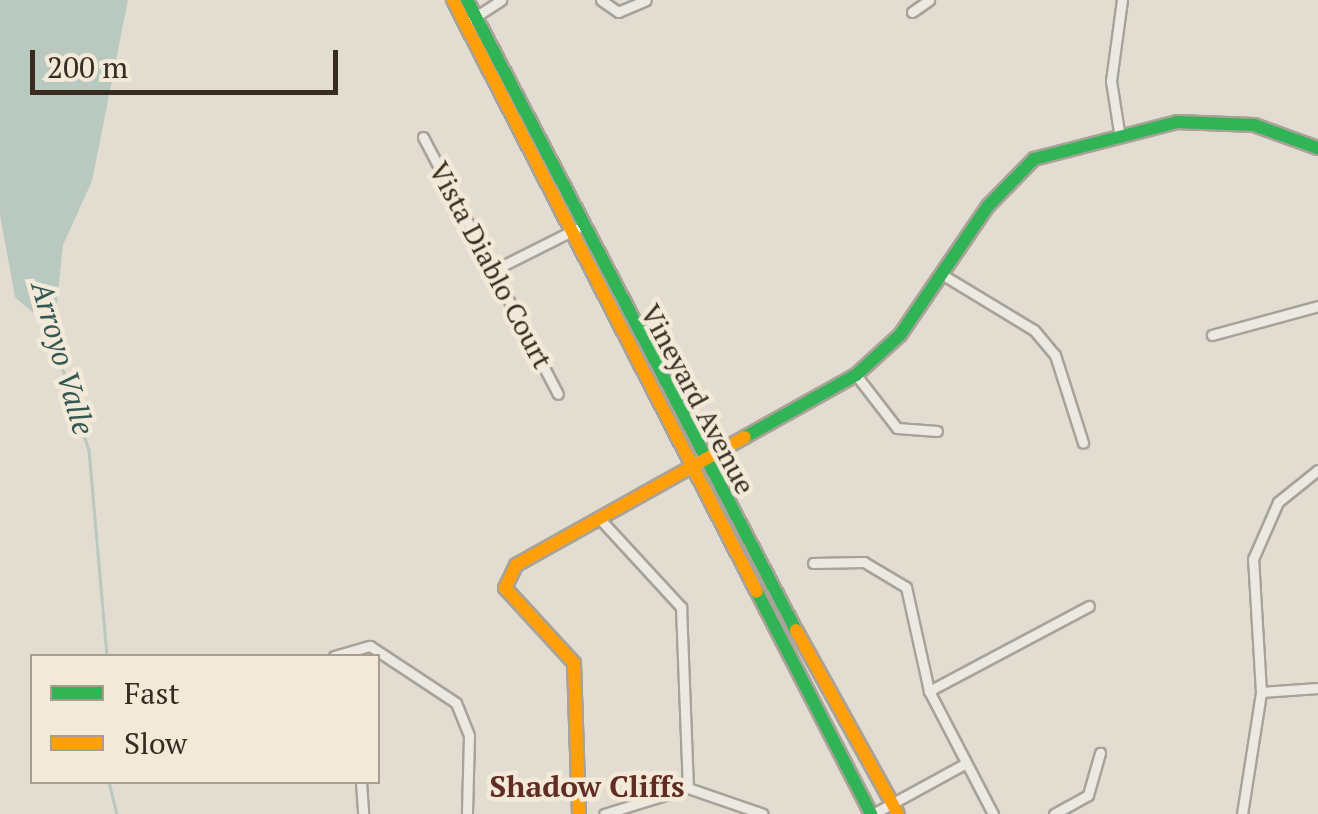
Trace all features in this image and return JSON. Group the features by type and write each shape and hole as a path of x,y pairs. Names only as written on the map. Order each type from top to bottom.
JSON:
{"street":[{"name":"Vineyard Avenue","path":"453,0 470,19 872,814"},
{"path":"470,19 501,0"},
{"path":"601,0 618,12 646,0"},
{"path":"912,12 929,0"},
{"path":"1119,132 1111,81 1122,0"},
{"name":"Vineyard Avenue","path":"470,1 470,19"},
{"path":"580,814 574,663 505,588 516,565 856,375 948,278 1014,174 1119,132 1254,125 1318,148"},
{"name":"Vista Diablo Court","path":"423,136 558,394"},
{"path":"494,270 574,230"},
{"path":"948,278 1034,330 1055,355 1083,443"},
{"path":"1212,335 1318,306"},
{"path":"856,375 897,428 937,431"},
{"name":"Vineyard Avenue","path":"698,466 896,809"},
{"path":"1242,814 1261,692 1253,558 1278,502 1318,470"},
{"path":"600,520 681,607 688,788"},
{"path":"813,563 864,562 906,587 929,690 993,814"},
{"path":"929,690 1089,606"},
{"path":"341,654 370,646 456,703 470,736 466,814"},
{"path":"1261,692 1318,688"},
{"path":"1054,814 1088,795 1100,753"},
{"path":"872,814 896,809 966,763"},
{"path":"361,784 363,814"},
{"path":"604,814 688,788 763,814"}],"shaded area":[{"path":"0,0 128,0 92,181 63,245 56,311 32,312 15,297 0,215"}],"waterway":[{"name":"Arroyo Valle","path":"44,311 89,450 107,654"},
{"name":"Arroyo Valle","path":"110,784 117,814"}],"traffic: fast":[{"path":"467,0 796,630"},
{"path":"745,437 856,375 900,335 988,206 1034,159 1177,122 1254,125 1318,148"},
{"path":"757,592 871,814"}],"traffic: slow":[{"path":"453,0 757,592"},
{"path":"579,814 574,663 505,588 516,565 745,437"},
{"path":"796,630 898,814"}],"district":[{"name":"Shadow Cliffs","path":"587,786"}]}
